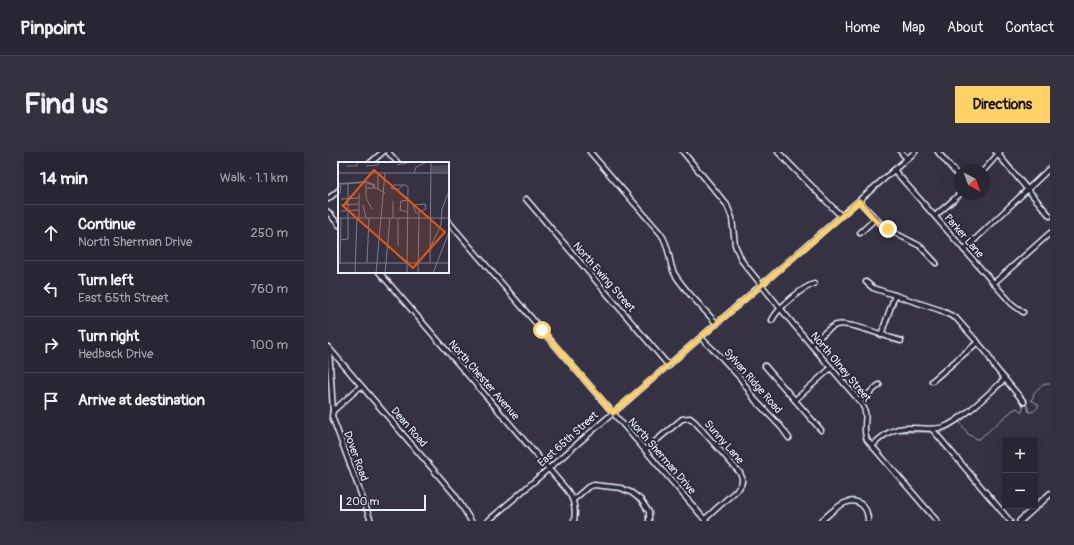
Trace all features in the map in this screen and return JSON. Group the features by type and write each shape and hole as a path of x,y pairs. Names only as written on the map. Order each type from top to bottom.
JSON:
{"main road":[{"path":"1020,521 1050,494"}],"street":[{"path":"371,162 384,152"},
{"path":"388,152 397,162"},
{"path":"590,152 661,234 666,244 670,263 676,275 717,324"},
{"name":"North Olney Street","path":"683,152 727,204 732,218 737,251 742,261 811,345 860,401 864,407 866,415 866,437 872,446 937,521"},
{"path":"778,152 841,216"},
{"path":"901,152 907,159"},
{"name":"East 65th Street","path":"488,521 915,152"},
{"path":"938,152 954,171"},
{"path":"989,164 998,153 1050,216"},
{"path":"964,250 1050,168"},
{"name":"Parker Lane","path":"894,170 1012,304 1023,312"},
{"path":"328,199 338,191"},
{"path":"934,216 954,199"},
{"name":"North Ewing Street","path":"526,200 669,366"},
{"path":"859,201 875,220 891,231 920,246 936,263"},
{"path":"328,212 338,224"},
{"path":"860,233 875,220"},
{"name":"North Sherman Drive","path":"449,222 705,520"},
{"path":"994,283 1050,233"},
{"name":"North Chester Avenue","path":"380,273 567,490 573,500"},
{"path":"866,282 872,287 949,313 961,322 988,354 994,366 1004,379 1024,402"},
{"path":"772,320 781,308 804,288 814,284"},
{"path":"881,335 895,295"},
{"path":"811,345 829,329 842,324 850,325 901,341"},
{"name":"Sylvan Ridge Road","path":"701,338 742,380 755,400 789,438"},
{"path":"932,381 978,342"},
{"name":"Dean Road","path":"329,348 455,495 471,521"},
{"name":"Dover Road","path":"329,348 333,411 330,417 371,521"},
{"path":"765,366 821,430"},
{"path":"795,400 832,368"},
{"path":"872,446 888,433 896,430 932,429 944,426 957,420 1004,379"},
{"path":"860,401 879,385"},
{"path":"333,411 361,386"},
{"name":"Sunny Lane","path":"645,450 682,419 690,418 740,473 742,479 740,488 705,520"},
{"path":"932,429 1010,521"},
{"path":"574,521 575,509 573,500 588,487 594,485 621,488 630,491 639,498 648,509 649,519"},
{"path":"821,521 842,504 852,501 859,503 864,507 867,513 868,521"}],"waterway":[{"path":"938,433 960,422 968,434 979,439 1013,410 1017,408 1022,412 1023,406 1027,405 1029,412 1035,410 1038,407 1038,404 1031,400 1034,396 1033,394 1043,385 1050,384"},
{"path":"895,432 930,432"},
{"path":"880,442 891,434"}],"route":[{"path":"542,330 613,413 859,201 875,220 888,229"}]}
